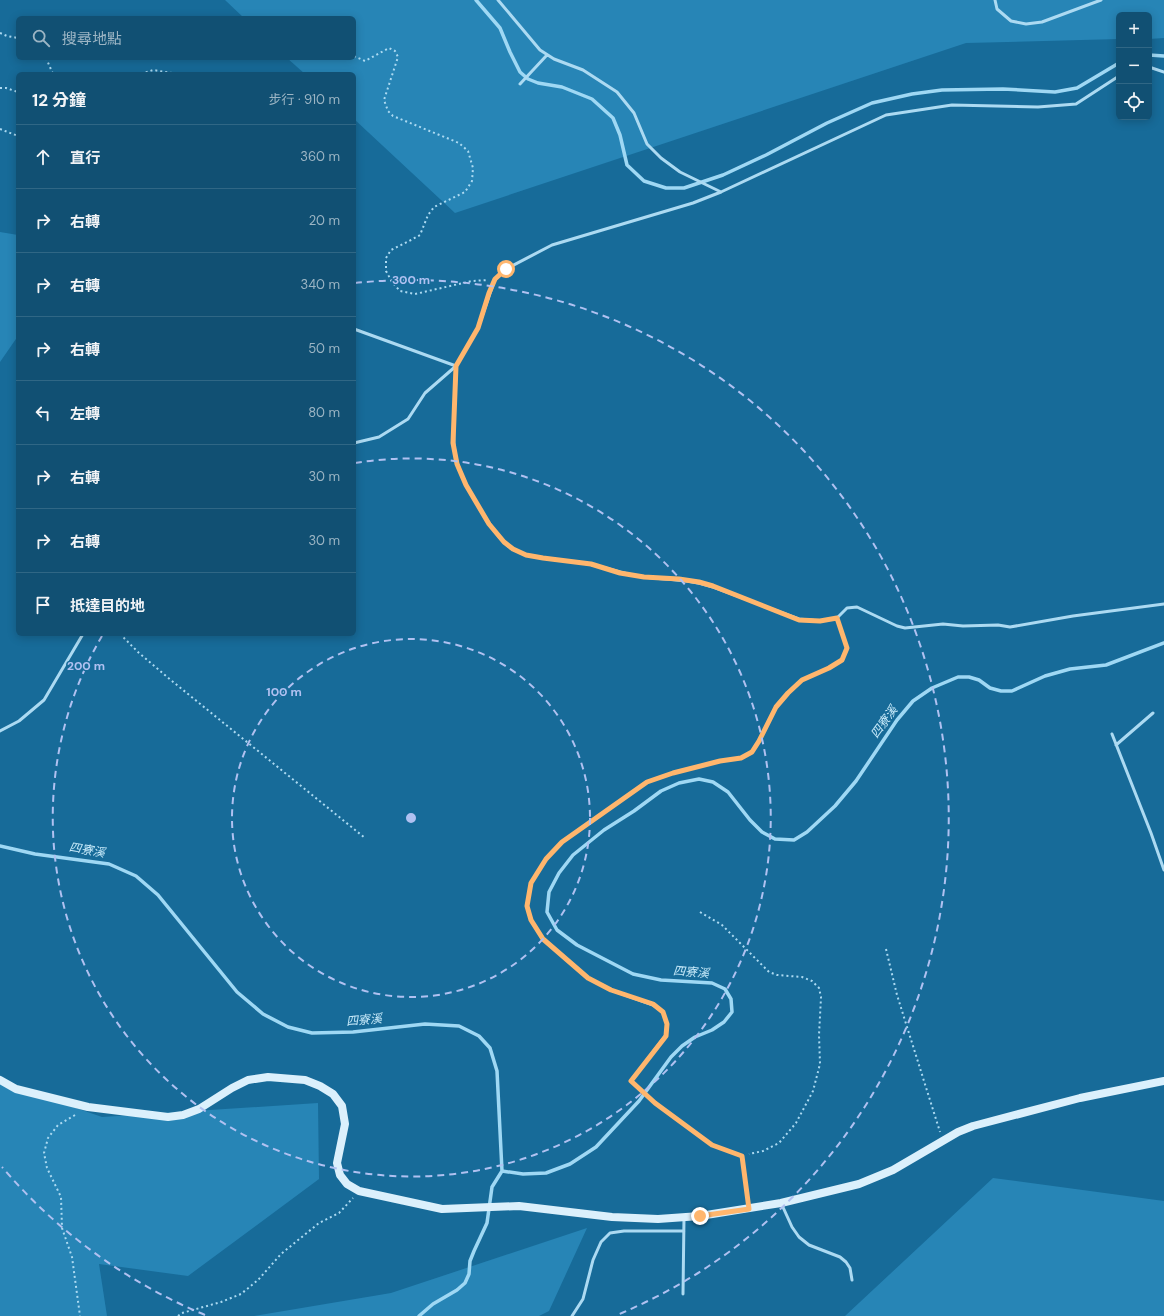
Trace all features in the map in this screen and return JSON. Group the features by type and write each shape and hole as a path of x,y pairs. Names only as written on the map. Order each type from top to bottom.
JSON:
{"street":[{"path":"0,1080 16,1089 88,1107 168,1117 183,1115 199,1109 232,1088 248,1080 268,1077 305,1080 320,1086 333,1094 342,1106 345,1124 337,1164 340,1175 347,1184 359,1192 442,1209 519,1206 612,1217 658,1219 684,1218 749,1209 781,1203 859,1184 893,1170 942,1140 973,1126 1080,1098 1164,1081"}],"lane":[{"path":"498,0 540,50 554,59 583,70 617,92 634,113 647,144 661,158 680,172 721,192"},
{"path":"994,0 997,9 1011,21 1026,24 1042,22 1101,0"},
{"path":"520,84 547,55"},
{"path":"1152,68 1164,72"},
{"path":"356,443 379,437 408,419 425,393 456,366 478,328 495,279 506,269 552,245 692,203 721,192 886,115 952,105 1038,107 1076,104 1116,78"},
{"path":"356,330 456,366"},
{"path":"456,366 453,443 457,464 466,485 489,524 504,542 513,549 526,555 591,564 620,573 644,577 699,582 713,586 799,620 820,621 837,618 847,608 857,607 897,626 905,628 943,624 963,626 998,625 1010,627 1073,616 1164,604"},
{"path":"749,1209 742,1156 712,1145 655,1103 631,1081 666,1036 667,1024 663,1012 653,1004 611,990 588,978 543,939 531,920 527,906 531,883 546,859 562,842 647,782 673,773 720,761 741,758 752,752 776,707 788,693 802,680 829,668 842,660 847,648 837,618"},
{"path":"0,731 19,721 44,700 82,636"},
{"path":"1116,745 1153,713"},
{"path":"1112,734 1164,870"},
{"path":"781,1203 799,1237 809,1245 846,1262 850,1268 852,1280"},
{"path":"683,1294 684,1218"},
{"path":"572,1316 583,1299 593,1260 598,1248 601,1242 610,1234 624,1231 684,1231"}],"path":[{"path":"0,33 6,36 16,38"},
{"path":"356,57 365,61 390,48 395,51 398,57 384,100 388,111 393,116 459,143 468,151 473,168 472,181 465,192 434,207 428,215 420,235 391,250 386,258 386,271 392,282 400,291 414,294 472,281 495,279"},
{"path":"47,60 51,72"},
{"path":"147,72 153,70 166,72"},
{"path":"0,88 6,88 16,91"},
{"path":"0,129 16,135"},
{"path":"122,636 139,653 172,681 365,838"},
{"path":"700,912 722,925 769,972 777,975 802,977 812,981 819,988 821,997 819,1035 820,1064 813,1090 796,1123 778,1143 763,1151 742,1156"},
{"path":"886,949 897,995 942,1140"},
{"path":"80,1316 72,1257 62,1228 61,1197 47,1168 44,1153 48,1138 58,1125 88,1107"},
{"path":"178,1316 182,1312 221,1302 241,1294 258,1280 281,1254 319,1223 339,1213 359,1192"}],"shaded area":[{"path":"225,0 1164,0 1164,38 1152,39 1152,12 1116,12 1116,39 966,43 455,213 356,121 356,72 303,72 289,60 356,60 356,16 242,16"},
{"path":"0,232 16,235 16,339 0,362"},
{"path":"0,1081 102,1117 318,1103 319,1179 188,1276 99,1264 107,1316 0,1316"},
{"path":"993,1178 1164,1201 1164,1316 845,1316"},
{"path":"587,1228 549,1311 539,1316 254,1316 391,1293"}],"waterway":[{"path":"476,0 500,28 520,72 528,79 538,83 562,87 592,99 613,118 620,135 627,165 644,181 666,188 684,188 723,175 766,155 827,123 872,103 912,94 942,90 1003,89 1055,92 1077,88 1116,65"},
{"path":"1152,55 1164,56"},
{"name":"四寮溪","path":"0,846 35,854 109,864 136,876 158,895 237,992 263,1014 288,1027 312,1033 353,1032 425,1024 459,1026 479,1036 490,1048 497,1071 502,1171 523,1174 546,1173 570,1164 596,1147 639,1101 671,1057 682,1046 695,1037 712,1030 724,1022 732,1012 731,999 725,989 712,983 661,980 633,974 577,945 557,930 547,912 549,892 559,873 573,855 604,830 634,811 661,791 679,783 699,779 713,782 728,792 750,820 762,832 775,839 794,840 807,832 835,806 856,781 897,720 913,701 932,688 958,677 969,677 979,680 990,688 1001,691 1012,691 1045,676 1070,669 1106,665 1164,643"},
{"path":"419,1316 433,1304 457,1290 465,1283 469,1274 470,1261 487,1223 492,1187 502,1171"}],"route":[{"path":"506,269 495,279 478,328 456,366 453,443 457,464 466,485 489,524 504,542 513,549 526,555 591,564 620,573 644,577 699,582 713,586 799,620 820,621 837,618 847,648 842,660 829,668 802,680 788,693 776,707 752,752 741,758 720,761 673,773 647,782 562,842 546,859 531,883 527,906 531,920 543,939 588,978 611,990 653,1004 663,1012 667,1024 666,1036 631,1081 655,1103 712,1145 742,1156 749,1209 700,1216"}]}
